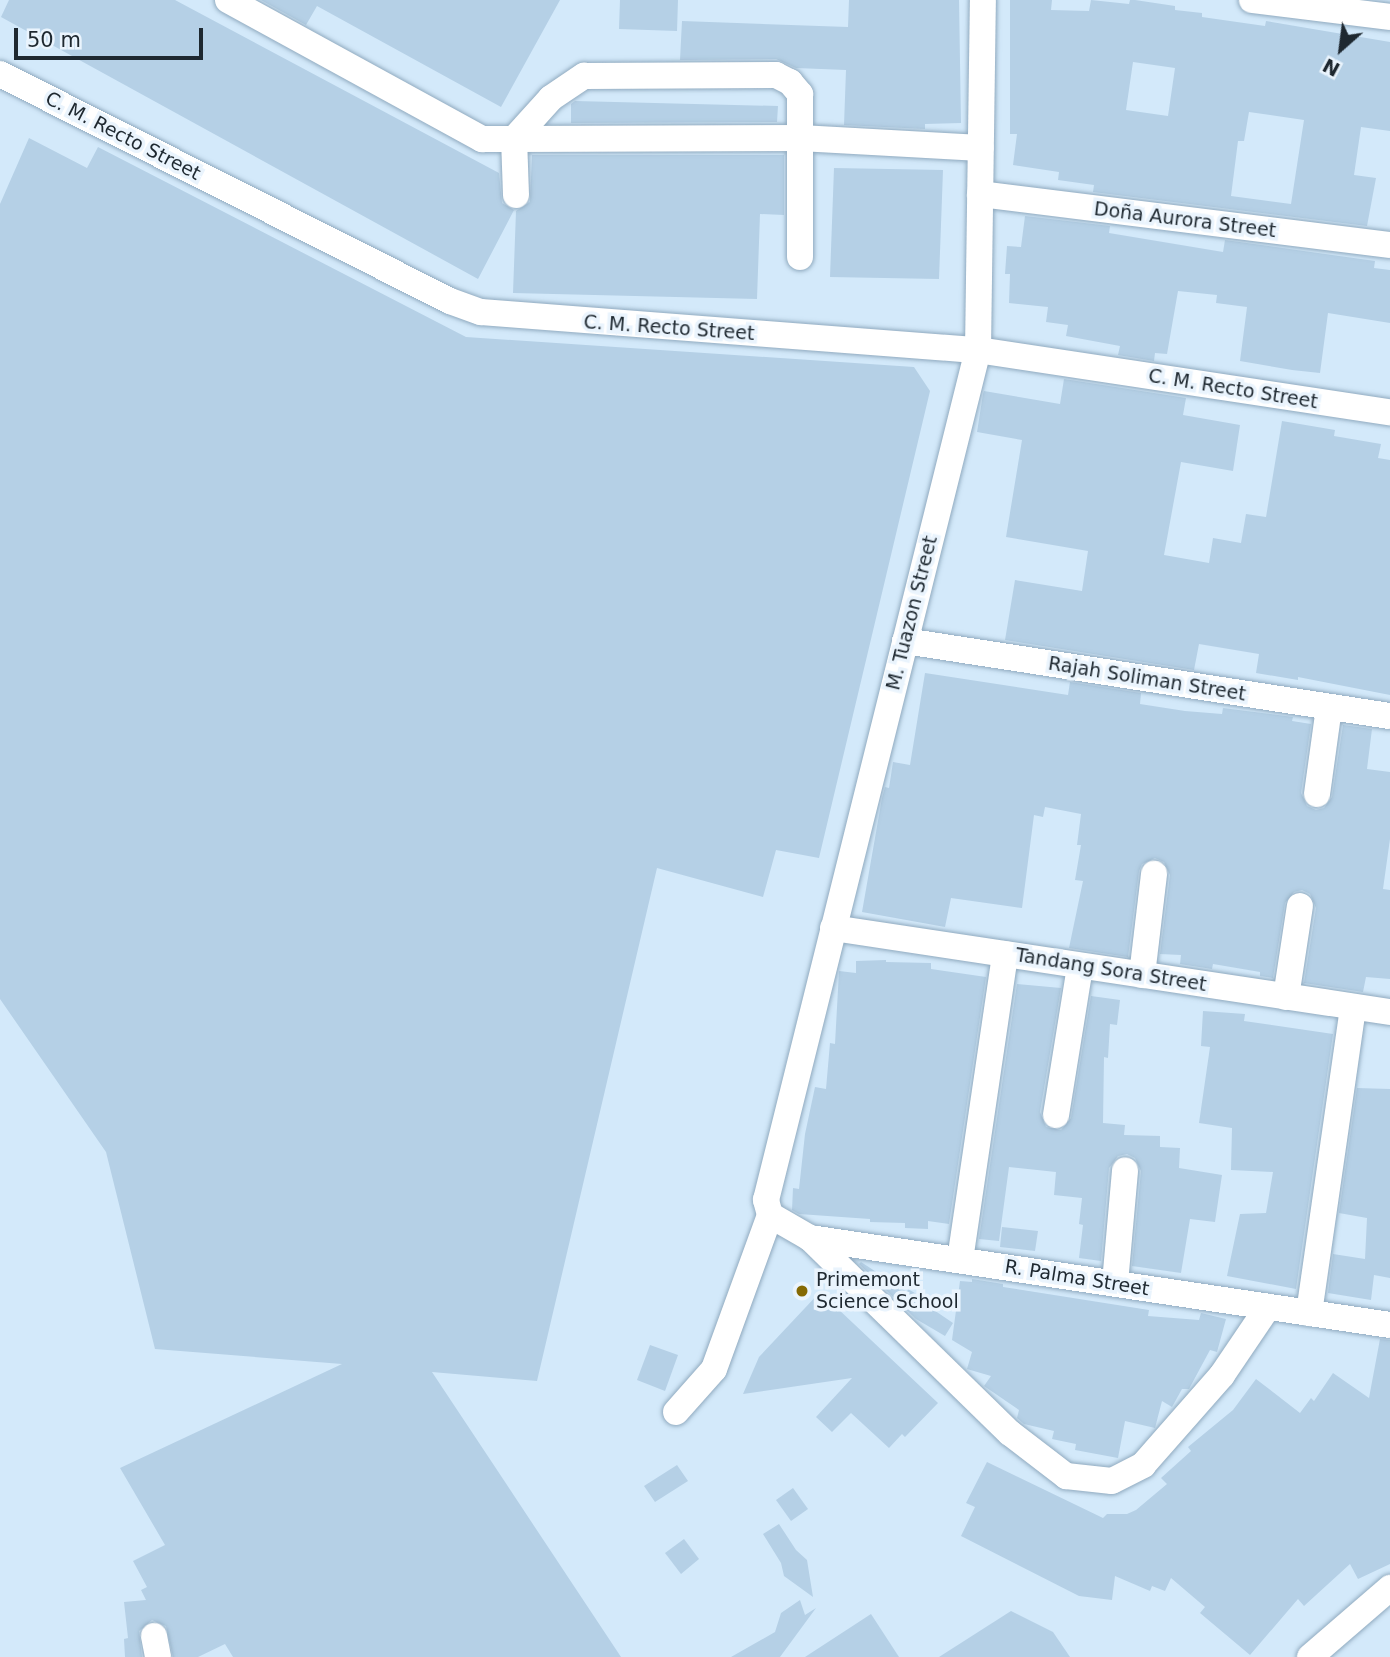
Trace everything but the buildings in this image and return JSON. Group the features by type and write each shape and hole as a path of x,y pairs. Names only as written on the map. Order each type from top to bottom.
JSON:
{"street":[{"path":"228,0 482,139 800,138 981,148"},
{"name":"M. Tuazon Street","path":"676,1412 714,1369 770,1215 766,1200 978,350 983,0"},
{"path":"1252,0 1390,17"},
{"name":"C. M. Recto Street","path":"0,74 450,301 481,312 978,350 1390,412"},
{"path":"516,195 514,139 551,98 584,76 776,75 790,82 800,94 800,257"},
{"name":"Doña Aurora Street","path":"980,194 1390,246"},
{"name":"Rajah Soliman Street","path":"905,641 1390,716"},
{"path":"1317,794 1329,708"},
{"path":"1142,975 1154,873"},
{"path":"1286,997 1300,906"},
{"name":"Tandang Sora Street","path":"833,928 1390,1012"},
{"path":"960,1260 1005,954"},
{"path":"1056,1115 1080,965"},
{"path":"1309,1312 1353,1007"},
{"path":"1115,1283 1125,1170"},
{"name":"R. Palma Street","path":"770,1215 810,1238 1390,1325"},
{"path":"810,1238 1010,1433 1066,1476 1112,1481 1143,1465 1222,1376 1268,1307"},
{"path":"1310,1657 1390,1588"}],"place":[{"name":"Primemont Science School","path":"802,1291"}]}
